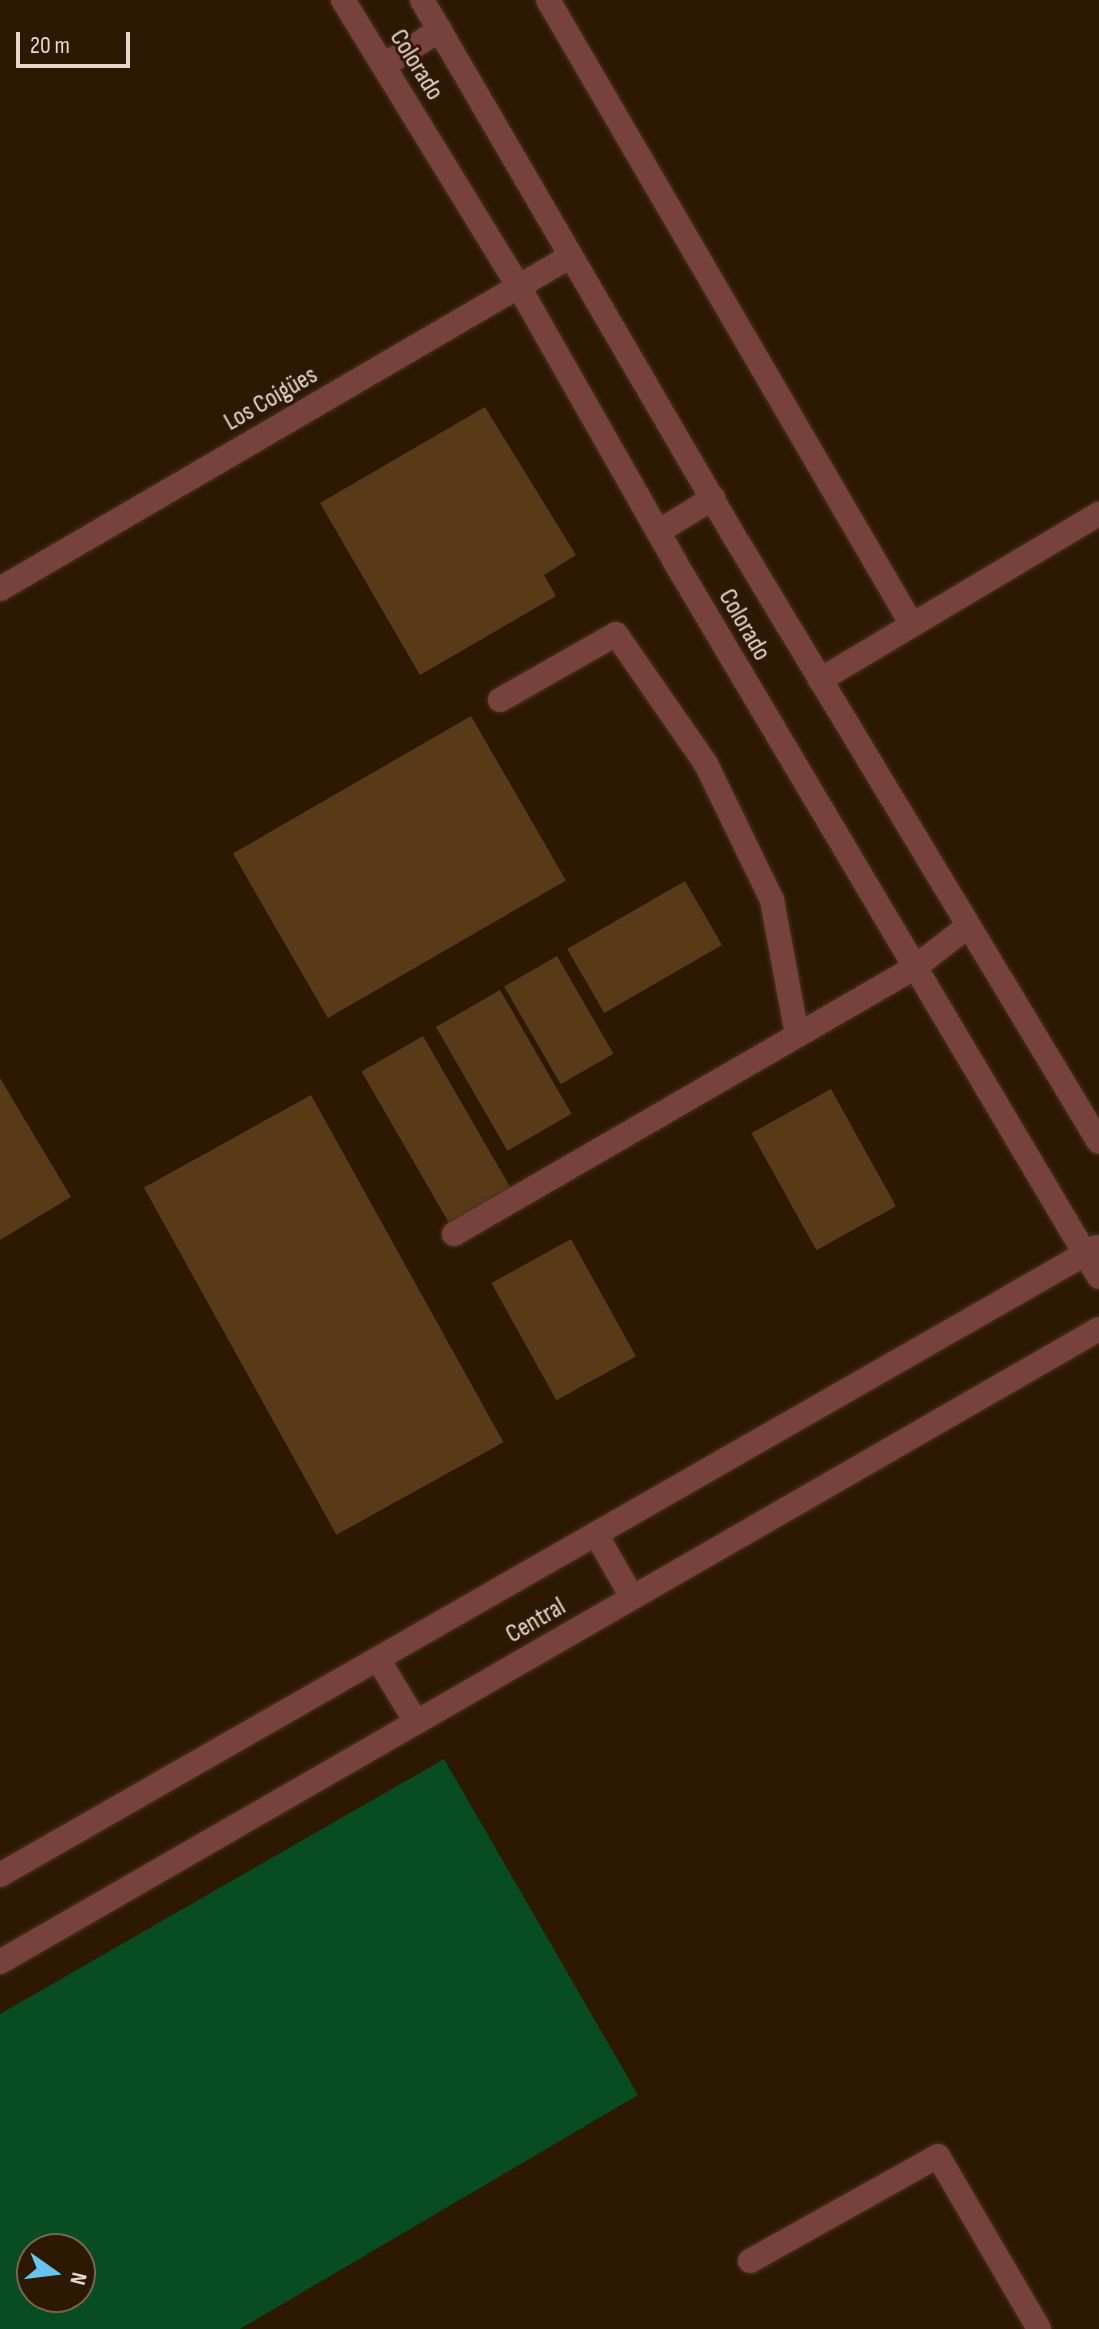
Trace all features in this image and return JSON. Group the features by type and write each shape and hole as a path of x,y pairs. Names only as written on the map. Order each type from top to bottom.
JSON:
{"street":[{"name":"Colorado","path":"343,0 519,287 658,532 914,968 1092,1249 1099,1277"},
{"name":"Colorado","path":"422,0 820,680 1099,1142"},
{"path":"548,0 912,625"},
{"path":"384,65 440,30"},
{"name":"Los Coigües","path":"0,589 571,256"},
{"path":"658,532 713,498"},
{"path":"820,680 1099,514"},
{"path":"500,700 616,634 706,764 766,888 797,1035"},
{"path":"454,1234 914,968 967,927"},
{"name":"Central","path":"0,1875 1092,1249"},
{"name":"Central","path":"0,1962 1099,1329"},
{"path":"596,1534 632,1597"},
{"path":"378,1659 416,1722"},
{"path":"750,2261 938,2156 1039,2329"}],"green space":[{"path":"444,1759 638,2095 240,2329 0,2329 0,2014"}],"building":[{"path":"485,407 576,555 544,575 556,596 420,675 320,503"},
{"path":"471,716 566,881 328,1018 233,854"},
{"path":"685,881 722,945 604,1013 567,949"},
{"path":"557,956 614,1054 561,1084 504,986"},
{"path":"500,990 572,1114 507,1151 436,1027"},
{"path":"423,1036 514,1193 452,1228 362,1072"},
{"path":"0,1078 71,1197 0,1240"},
{"path":"831,1089 896,1206 816,1250 751,1133"},
{"path":"311,1095 503,1442 336,1535 144,1188"},
{"path":"571,1239 636,1356 556,1400 491,1283"}]}
